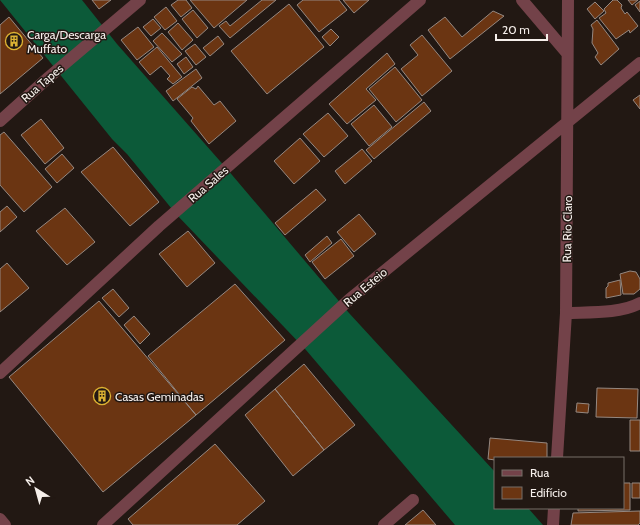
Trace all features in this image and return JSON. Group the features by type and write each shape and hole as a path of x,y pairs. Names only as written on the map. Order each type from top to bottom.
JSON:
{"street":[{"name":"Rua Tapes","path":"0,121 49,77 140,0"},
{"name":"Rua Sales","path":"0,373 159,226 420,0"},
{"path":"522,0 567,53"},
{"name":"Rua Rio Claro","path":"557,457 566,313 568,0"},
{"name":"Rua Esteio","path":"103,525 350,299 640,63"},
{"path":"566,313 621,310 634,307 640,303"},
{"path":"384,525 413,500"},
{"path":"553,525 554,509"},
{"path":"0,519 5,525"}],"green space":[{"path":"0,0 82,0 117,44 227,169 349,313 494,471 494,509 529,509 543,525 455,525 306,350 176,214 127,154 112,139"}],"building":[{"path":"92,0 111,0 99,9"},
{"path":"178,0 186,0 192,8 181,17 171,5"},
{"path":"190,0 247,0 214,28"},
{"path":"262,0 276,0 230,38 219,26 226,21 230,26"},
{"path":"303,0 339,0 347,10 319,32 297,5"},
{"path":"343,0 369,0 354,13"},
{"path":"613,0 617,0 622,5 621,8 625,14 627,12 638,26 630,33 629,30 616,39 599,18 606,13 604,9"},
{"path":"628,0 638,0 632,5"},
{"path":"640,1 640,12 635,5"},
{"path":"595,2 604,11 595,19 587,9"},
{"path":"289,4 324,47 267,94 231,51"},
{"path":"166,7 177,21 165,30 154,17"},
{"path":"193,10 208,28 197,38 182,19"},
{"path":"493,11 504,16 450,59 428,30 445,17 462,37"},
{"name":"Carga/Descarga Muffato","path":"9,17 43,58 0,94 0,25"},
{"path":"153,19 161,28 151,36 143,27"},
{"path":"597,20 619,49 601,65 595,57 598,53 592,43 593,29 591,25"},
{"path":"178,23 193,40 182,50 168,32"},
{"path":"138,27 154,47 137,60 121,40"},
{"path":"331,29 339,37 330,46 322,37"},
{"path":"162,33 182,54 172,62 153,41"},
{"path":"422,35 452,71 422,96 401,69 418,55 410,45"},
{"path":"218,36 224,44 210,56 203,48"},
{"path":"195,44 206,57 196,65 185,51"},
{"path":"157,47 182,77 173,84 167,79 170,76 161,66 150,75 139,62"},
{"path":"387,53 395,64 366,89 376,100 347,124 329,104"},
{"path":"186,57 193,67 184,74 177,64"},
{"path":"395,67 422,100 396,122 369,89"},
{"path":"196,69 202,78 173,101 166,91"},
{"path":"198,86 214,105 220,101 236,121 209,144 191,121 193,118 177,99 192,87 196,89"},
{"path":"640,95 640,109 633,100"},
{"path":"424,102 431,111 374,159 366,150"},
{"path":"374,105 392,127 369,146 351,124"},
{"path":"328,113 348,136 324,157 303,134"},
{"path":"41,119 64,148 45,164 21,135"},
{"path":"4,132 52,187 24,212 0,185 0,135"},
{"path":"300,138 320,161 294,184 274,161"},
{"path":"113,147 159,202 130,226 81,172"},
{"path":"362,149 372,161 345,184 335,171"},
{"path":"62,154 74,168 57,183 45,169"},
{"path":"316,189 326,200 285,235 275,223"},
{"path":"7,206 17,217 0,232 0,212"},
{"path":"65,208 95,242 67,265 36,231"},
{"path":"359,214 376,234 354,252 337,232"},
{"path":"188,231 215,263 187,287 159,254"},
{"path":"327,236 332,243 310,262 305,255"},
{"path":"341,239 354,256 325,279 312,262"},
{"path":"7,263 29,288 0,312 0,269"},
{"path":"630,271 636,272 640,279 640,289 634,294 623,294 620,274"},
{"path":"620,280 621,295 606,298 606,288 608,283"},
{"name":"Casas Geminadas","path":"235,284 285,340 196,415 148,356"},
{"path":"113,289 129,308 119,317 102,298"},
{"name":"Casas Geminadas","path":"99,301 196,415 103,492 9,377"},
{"path":"134,316 150,334 140,344 124,325"},
{"path":"304,364 355,425 324,450 275,389"},
{"path":"597,388 638,389 637,418 596,417"},
{"path":"275,389 324,450 293,476 245,415"},
{"path":"577,403 589,404 588,413 576,412"},
{"path":"630,420 640,420 640,451 630,451"},
{"path":"490,438 547,443 547,457 494,457 494,460 488,459"},
{"path":"215,444 265,501 237,525 133,525 128,519"},
{"path":"624,483 630,483 630,510 578,511 578,509 624,509"},
{"path":"632,483 640,483 640,498 632,498"},
{"path":"423,510 436,525 405,525"},
{"path":"640,511 640,523 638,525 571,525 573,513"}],"place":[{"name":"Carga/Descarga Muffato","path":"14,41"},
{"name":"Casas Geminadas","path":"102,396"}]}
